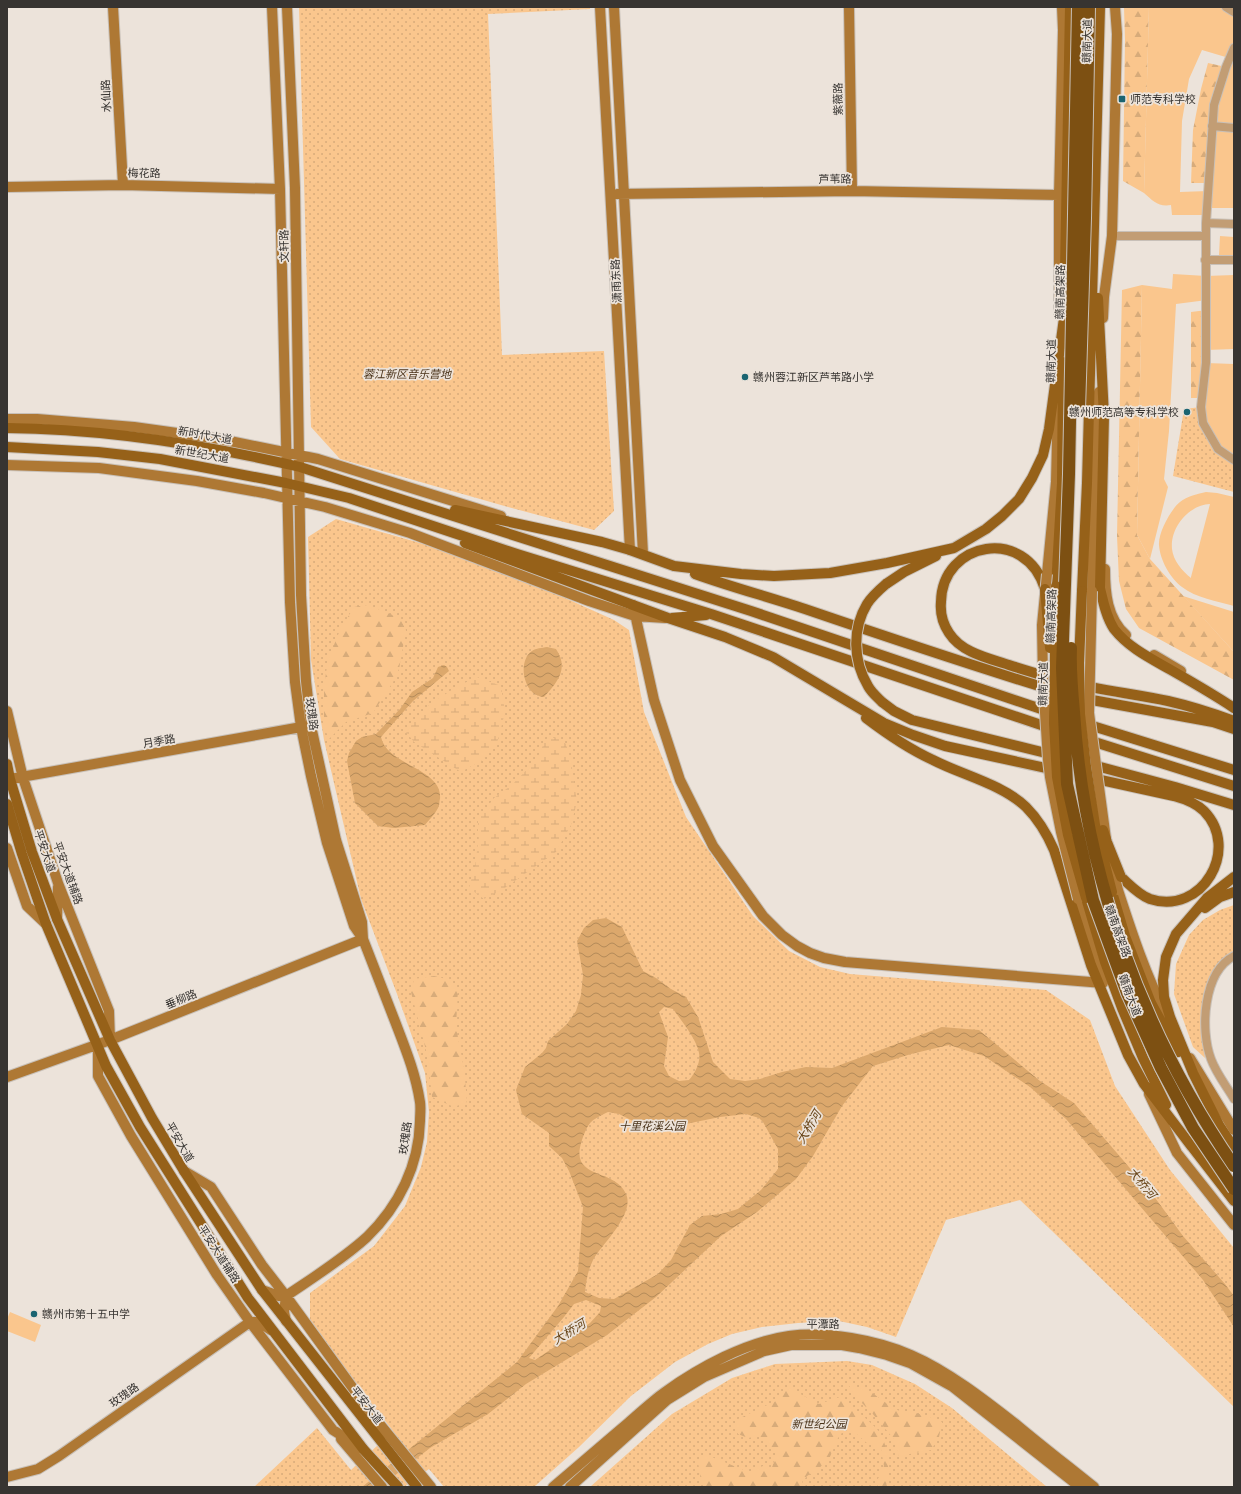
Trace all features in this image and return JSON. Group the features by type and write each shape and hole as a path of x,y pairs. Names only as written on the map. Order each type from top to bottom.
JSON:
{"highway":[{"name":"赣南高架路","path":"1078,7 1069,466 1062,668 1067,784 1093,900 1127,993 1161,1068 1194,1128 1234,1189"},
{"name":"赣南高架路","path":"1090,7 1085,226 1070,657 1076,750 1084,802 1098,867 1115,927 1137,988 1162,1043 1199,1111 1234,1166"}],"main road":[{"name":"赣南大道","path":"1070,7 1062,483 1056,586 1054,723 1057,777 1078,900 1105,962 1122,1008 1143,1058 1163,1099 1192,1147 1234,1202"},
{"name":"赣南大道","path":"1100,7 1087,483 1087,591 1079,663 1080,714 1086,766 1095,824 1115,891 1125,936 1151,1003 1220,1128 1234,1148"},
{"path":"1094,234 1104,416 1100,588 1106,609 1114,628 1129,645 1146,657 1234,708"},
{"path":"1064,318 1049,430 1043,455 1032,478 1019,499 986,529 954,548 904,572 886,584 875,594 867,604 860,619 856,634 856,652 860,671 868,687 882,702 894,711 912,720 938,728 991,739 1145,779 1234,805"},
{"name":"新时代大道","path":"7,428 48,428 165,440 228,451 300,467 393,497"},
{"name":"新世纪大道","path":"7,447 98,452 160,459 300,485 388,510"},
{"path":"393,497 602,542 643,554 713,580 805,609 882,636 1068,695 1213,722 1234,729"},
{"path":"393,497 751,611 1116,734 1234,770"},
{"path":"388,510 424,527 633,606 725,637 773,657 884,723 913,735 945,746 1174,796 1190,801 1204,810 1214,823 1219,834 1221,848 1218,862 1213,875 1204,886 1191,895 1179,900 1166,901 1150,899 1136,891 1121,877 1107,842 1086,766"},
{"path":"388,510 524,556 711,614 1122,752 1234,786"},
{"path":"674,566 740,574 802,575 830,573 887,563 954,548"},
{"path":"1054,723 1049,625 1045,592 1041,577 1034,566 1024,557 1013,551 999,548 985,549 973,553 961,560 951,569 941,596 940,610 944,623 949,633 958,644 969,651 984,657 1068,682 1169,701 1234,721"},
{"path":"668,618 711,614"},
{"path":"829,691 878,728 906,746 933,760 1004,792 1025,806 1046,833 1078,900"},
{"name":"平安大道","path":"7,764 10,779 32,852 57,919 110,1040 152,1118 184,1171 262,1290 286,1321 386,1440 416,1486"},
{"name":"平安大道","path":"7,804 46,924 98,1044 106,1067 176,1185 248,1298 360,1453 398,1487"},
{"path":"1220,1128 1193,1073 1170,1017 1164,998 1163,980 1166,957 1176,934 1207,898 1233,878"},
{"path":"1190,918 1220,897 1234,892"},
{"path":"1100,982 1128,1055 1144,1084 1192,1147"}],"street":[{"name":"水仙路","path":"113,7 123,185"},
{"name":"文轩路","path":"272,7 280,189 287,464 286,483"},
{"name":"文轩路","path":"287,7 295,188 300,485"},
{"name":"潇雨东路","path":"600,7 630,550"},
{"name":"潇雨东路","path":"614,7 643,554"},
{"name":"紫薇路","path":"849,7 852,191"},
{"path":"633,606 654,700 680,780 713,846 763,916 782,935 810,953 824,958 845,962 1100,982 1061,832 1048,766 1043,681 1042,632 1056,482 1059,355 1059,195 1062,7"},
{"path":"1115,7 1116,34 1112,236 1104,297 1095,482 1087,591 1089,713 1115,891 1156,995 1179,1040 1234,1130"},
{"path":"1226,7 1234,12"},
{"path":"1234,48 1226,67 1214,105 1212,126 1205,260 1207,310 1206,363 1201,407 1203,423 1218,449 1234,460"},
{"path":"1212,126 1234,128"},
{"name":"梅花路","path":"7,187 123,185 280,189"},
{"name":"芦苇路","path":"611,194 852,191 1059,195"},
{"path":"1206,223 1234,224"},
{"path":"1112,236 1206,236"},
{"path":"1205,260 1234,260"},
{"path":"1103,313 1107,381 1105,581 1108,607 1120,629 1141,648 1234,704"},
{"path":"7,419 37,419 134,427 220,439 286,452 318,459 539,528"},
{"path":"7,465 99,468 197,481 300,501 325,507 410,533 589,601 635,616 668,618"},
{"name":"玫瑰路","path":"286,483 290,602 296,682 301,727 311,776 328,844 354,926 363,939 413,1070 420,1104 420,1127 411,1171 401,1193 388,1213 374,1229 345,1255 286,1296"},
{"name":"玫瑰路","path":"300,485 304,642 306,681 311,726 336,840 362,922 363,939"},
{"name":"平安大道辅路","path":"7,711 23,778 58,883 109,1011 110,1040"},
{"name":"月季路","path":"10,779 23,778 311,726"},
{"path":"7,848 27,906 46,924"},
{"path":"57,919 58,883"},
{"name":"垂柳路","path":"7,1077 110,1040 363,939"},
{"path":"1234,956 1220,969 1214,979 1209,992 1205,1024 1211,1060 1234,1099"},
{"name":"平安大道辅路","path":"98,1044 98,1076 131,1136 217,1275 250,1322 333,1430 360,1453"},
{"path":"1144,1084 1177,1152 1234,1225"},
{"path":"184,1171 211,1187 262,1265 372,1414 386,1440"},
{"path":"154,1173 176,1185"},
{"path":"262,1290 279,1296 286,1296"},
{"path":"286,1296 284,1304 286,1321"},
{"path":"248,1298 250,1322 259,1322 273,1331"},
{"name":"玫瑰路","path":"7,1477 38,1469 59,1456 250,1322"},
{"name":"平潭路","path":"553,1487 665,1392 700,1370 731,1354 762,1342 790,1336 817,1336 860,1339 912,1355 981,1397 1094,1487"},
{"name":"平潭路","path":"570,1487 667,1400 704,1378 764,1351 791,1345 842,1345 887,1355 910,1363 953,1387 1080,1487"},
{"name":"平安大道","path":"386,1440 431,1487"},
{"name":"平安大道","path":"360,1453 382,1487"}],"green space":[{"name":"蓉江新区音乐营地","path":"299,7 590,7 590,9 488,14 502,355 604,351 614,511 594,530 340,459 311,427"},
{"path":"1124,7 1149,7 1144,193 1123,181"},
{"path":"1149,7 1234,7 1234,208 1207,208 1207,215 1172,215 1171,205 1159,204 1144,193","holes":["1202,50 1229,58 1214,105 1208,191 1180,192 1182,121 1189,79"]},
{"path":"1208,63 1226,67 1209,183 1191,183 1193,130"},
{"path":"1220,236 1234,237 1234,255 1219,255"},
{"path":"1173,274 1206,276 1234,275 1234,349 1206,350 1207,300 1176,304 1169,431 1164,479 1168,487 1150,559 1137,535 1142,285 1172,289"},
{"path":"1142,285 1137,535 1150,559 1234,652 1234,680 1139,628 1126,609 1119,581 1117,536 1122,290"},
{"path":"1207,310 1202,398 1191,398 1191,312"},
{"path":"1206,363 1234,364 1234,460 1229,458 1203,423"},
{"path":"1201,407 1234,460 1234,492 1173,476 1184,409"},
{"path":"1206,492 1234,497 1234,606 1200,597 1182,587 1173,579 1161,557 1159,540 1163,528 1176,505 1186,498","holes":["1210,504 1191,578 1181,569 1174,557 1172,549 1174,533 1182,519 1188,513 1202,505"]},
{"name":"十里花溪公园","path":"336,519 483,561 614,620 629,630 644,712 686,817 753,916 789,951 820,967 850,974 1046,990 1090,1020 1115,1086 1170,1170 1234,1248 1234,1407 1020,1200 946,1220 896,1337 867,1327 839,1321 762,1327 732,1334 708,1344 675,1362 631,1396 579,1447 534,1487 444,1487 429,1469 404,1487 254,1487 317,1428 351,1470 393,1431 310,1324 310,1293 374,1246 405,1206 421,1167 427,1142 429,1112 425,1073 361,899 324,740 311,660 308,537"},
{"path":"1183,596 1234,612 1234,652"},
{"path":"368,605 400,618 406,630 399,669 393,682 373,713 346,722 329,739 324,727 324,686 328,660 340,630 354,607"},
{"path":"477,677 501,686 505,712 498,740 482,760 461,772 414,742 406,732 425,708 456,687"},
{"path":"558,737 566,744 571,761 577,802 571,825 556,852 502,890 484,899 469,888 475,866 478,843 478,819 494,798 513,784 536,760 546,739"},
{"path":"1234,905 1234,952 1218,963 1209,983 1201,1018 1205,1058 1193,1047 1174,994 1176,964 1189,935 1203,920 1220,910"},
{"path":"434,976 450,980 458,988 456,1027 464,1069 467,1102 454,1107 432,1097 427,1054 411,992 414,979"},
{"path":"10,1312 41,1325 35,1342 7,1331 7,1319"},
{"name":"新世纪公园","path":"847,1361 872,1365 915,1384 952,1408 1047,1487 590,1487 672,1414 732,1378 775,1364"},
{"path":"848,1384 871,1392 893,1408 904,1413 916,1413 942,1422 939,1437 931,1450 899,1456 893,1438 858,1399"},
{"path":"787,1387 819,1404 840,1397 876,1428 884,1441 886,1448 888,1472 886,1487 878,1487 877,1481 884,1466 881,1449 868,1444 852,1430 844,1430 838,1438 829,1459 817,1470 807,1476 802,1482 807,1487 705,1487 701,1481 698,1462 704,1454 749,1472 763,1466 771,1471 776,1454 758,1436 748,1438 738,1434 736,1420 778,1400"}],"water":[{"path":"547,647 556,649 562,662 562,669 554,686 544,697 531,691 524,677 524,670 527,656 532,651"},
{"path":"444,665 449,671 413,701 381,737 385,747 393,755 433,780 439,789 439,807 425,825 394,828 378,826 355,803 347,761 349,753 356,741 362,737 376,734 400,709 412,692 433,678 438,667"},
{"name":"大桥河","path":"606,918 622,927 643,971 686,997 698,1017 713,1062 730,1079 745,1081 760,1079 782,1072 806,1067 832,1068 942,1027 979,1030 1040,1081 1074,1103 1153,1195 1183,1236 1234,1296 1234,1327 1203,1280 1066,1119 1030,1087 984,1056 949,1045 911,1054 873,1066 842,1106 813,1156 796,1179 757,1212 721,1236 656,1297 607,1335 526,1384 488,1414 430,1448 380,1487 362,1487 517,1362 558,1306 578,1271 583,1207 569,1171 562,1158 549,1146 549,1133 522,1114 516,1090 525,1067 542,1053 546,1048 548,1041 567,1024 576,1011 581,995 583,975 577,941 584,928 593,920","holes":["664,1007 673,1009 688,1030 698,1048 698,1064 689,1080 679,1081 669,1076 664,1066 668,1037 659,1012","608,1112 619,1114 645,1127 661,1129 720,1117 746,1114 759,1118 763,1122 778,1149 778,1169 761,1190 738,1209 721,1214 702,1216 690,1225 671,1260 658,1274 614,1299 599,1298 585,1292 590,1268 593,1260 617,1228 626,1210 628,1202 626,1194 613,1180 587,1168 581,1162 579,1153 582,1140 586,1129 594,1120","586,1300 601,1306 600,1312 590,1323 535,1360 529,1358 574,1304"]}],"place":[{"name":"师范专科学校","path":"1122,99"},
{"name":"赣州蓉江新区芦苇路小学","path":"745,377"},
{"name":"赣州师范高等专科学校","path":"1187,412"},
{"name":"赣州市第十五中学","path":"34,1314"}]}
